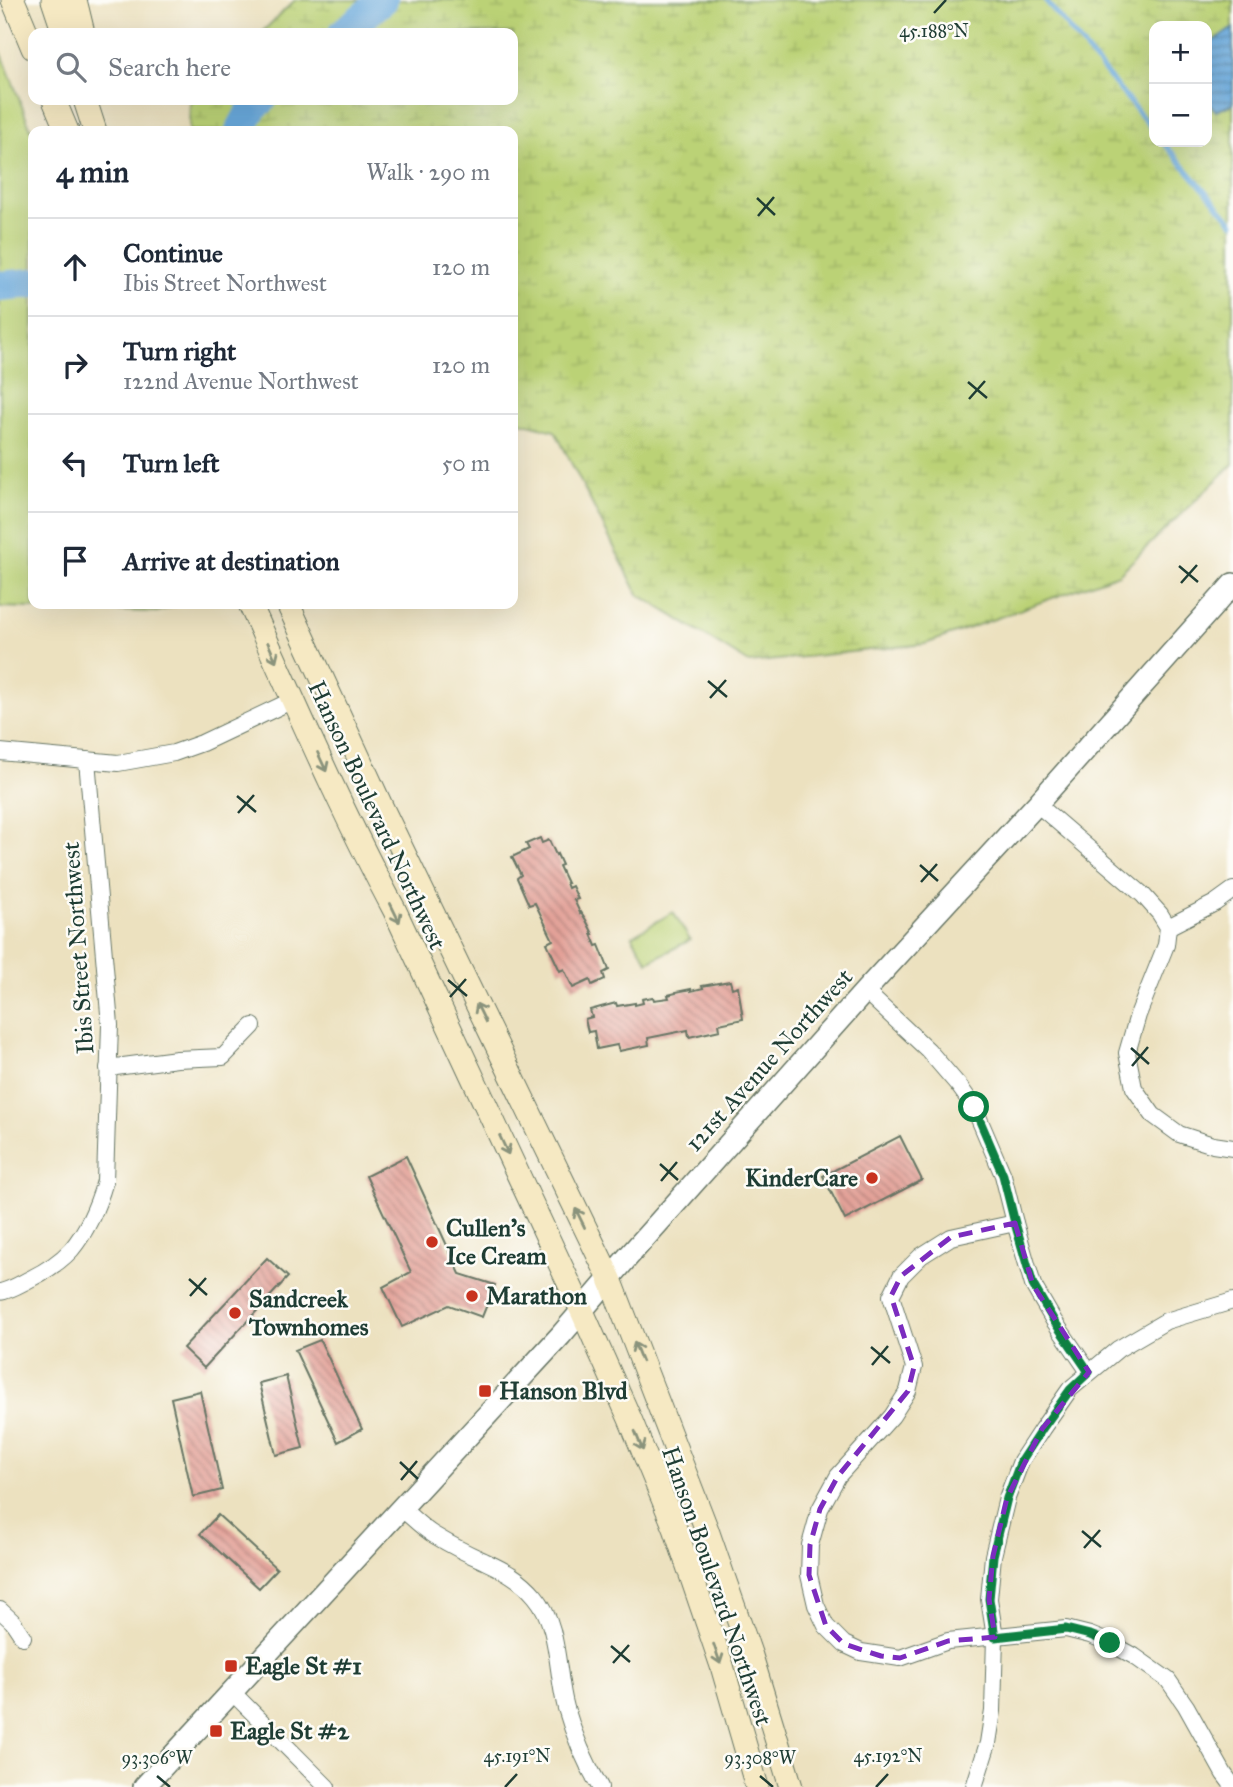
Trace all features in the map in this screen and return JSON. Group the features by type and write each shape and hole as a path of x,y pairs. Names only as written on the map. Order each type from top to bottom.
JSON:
{"main road":[{"path":"13,0 28,36"},
{"path":"53,0 62,28"},
{"path":"75,0 82,28"},
{"path":"56,105 65,126"},
{"path":"87,105 93,126"},
{"path":"98,105 101,126"},
{"name":"Hanson Boulevard Northwest","path":"252,609 369,863 394,909 582,1311 630,1419 675,1528 722,1667 757,1787"},
{"path":"277,609 383,835 405,856"},
{"name":"Hanson Boulevard Northwest","path":"290,609 405,856 610,1279 707,1530 751,1656 791,1787"}],"street":[{"name":"121st Avenue Northwest","path":"144,1787 582,1311 865,991 1232,587"},
{"path":"0,752 118,763 174,753 202,743 293,700"},
{"name":"Ibis Street Northwest","path":"0,1292 8,1291 42,1273 70,1251 99,1202 105,1181 110,1026 86,760"},
{"path":"1037,804 1143,895 1168,927 1166,944 1138,1015 1127,1053 1134,1088 1153,1115 1179,1134 1213,1145 1233,1148"},
{"path":"1168,927 1215,903 1233,890"},
{"path":"865,991 928,1050 974,1107 1003,1175 1033,1285 1089,1372"},
{"path":"108,1068 177,1059 223,1057 253,1026"},
{"path":"1015,1223 951,1237 921,1256 901,1276 891,1296 914,1367 908,1391 892,1416 838,1476 820,1508 810,1545 809,1575 816,1605 826,1626 844,1643 861,1652 900,1658 948,1641 1066,1629 1110,1643 1168,1680 1233,1786"},
{"path":"974,1787 988,1743 993,1711 995,1637 989,1599 993,1556 1007,1498 1021,1461 1070,1390 1118,1349 1166,1321 1233,1301"},
{"path":"401,1508 432,1534 510,1573 536,1597 554,1634 566,1707 576,1737 600,1787"},
{"path":"0,1610 13,1622 23,1637"},
{"path":"232,1692 327,1787"}],"highlighted area":[{"path":"1015,1223 1033,1285 1089,1372 1042,1429 1007,1498 993,1556 989,1599 995,1637 948,1641 900,1658 881,1656 844,1644 826,1626 809,1575 810,1545 820,1509 838,1476 908,1391 914,1367 891,1296 901,1276 951,1237"}],"green space":[{"path":"295,0 1233,0 1233,464 1119,574 925,644 749,663 638,594 555,431 518,421 518,126 189,126 190,105 518,105 518,28 266,28"},
{"path":"0,49 30,126 28,608 0,607"},
{"path":"63,609 166,609 157,612"},
{"path":"673,912 690,940 648,962 632,936"}],"water":[{"path":"1233,28 1233,104 1216,111 1212,107 1212,42"}],"building":[{"path":"540,838 542,843 549,840 557,854 568,888 572,886 578,899 574,900 593,934 596,946 599,945 609,970 603,973 605,979 592,985 590,980 573,988 564,969 560,971 547,943 553,940 535,903 529,905 517,878 521,875 512,857 529,849 526,844"},
{"path":"730,981 732,988 738,986 743,1019 719,1024 720,1030 689,1037 688,1030 648,1038 649,1045 619,1051 617,1045 597,1049 594,1031 588,1032 585,1019 592,1017 590,1010 616,1003 617,1006 635,1005 643,1003 642,999 653,997 654,1000 669,998 668,995 676,992"},
{"name":"KinderCare","path":"900,1136 922,1180 845,1220 823,1176"},
{"path":"406,1156 460,1274 495,1285 482,1317 449,1305 402,1327 383,1287 411,1272 366,1176"},
{"name":"Sandcreek Townhomes","path":"267,1258 288,1277 204,1368 183,1348"},
{"name":"Sandcreek Townhomes","path":"320,1340 362,1429 338,1442 295,1350"},
{"name":"Sandcreek Townhomes","path":"286,1376 303,1448 276,1455 259,1383"},
{"name":"Sandcreek Townhomes","path":"200,1391 222,1490 193,1497 171,1398"},
{"path":"218,1515 277,1569 259,1588 200,1534"}],"waterway":[{"path":"349,28 383,0"},
{"path":"1045,0 1149,125"},
{"path":"243,126 256,105"},
{"path":"1167,147 1233,223"},
{"path":"0,286 28,283"}],"place":[{"name":"KinderCare","path":"872,1178"},
{"name":"Cullen's Ice Cream","path":"432,1242"},
{"name":"Marathon","path":"472,1296"},
{"name":"Sandcreek Townhomes","path":"235,1313"},
{"name":"Hanson Blvd","path":"485,1391"},
{"name":"Eagle St #1","path":"231,1666"},
{"name":"Eagle St #2","path":"216,1731"}],"route":[{"path":"974,1107 1003,1175 1033,1285 1089,1372 1057,1406 1021,1461 1007,1498 993,1556 989,1599 995,1637 1066,1629 1110,1643"}]}
